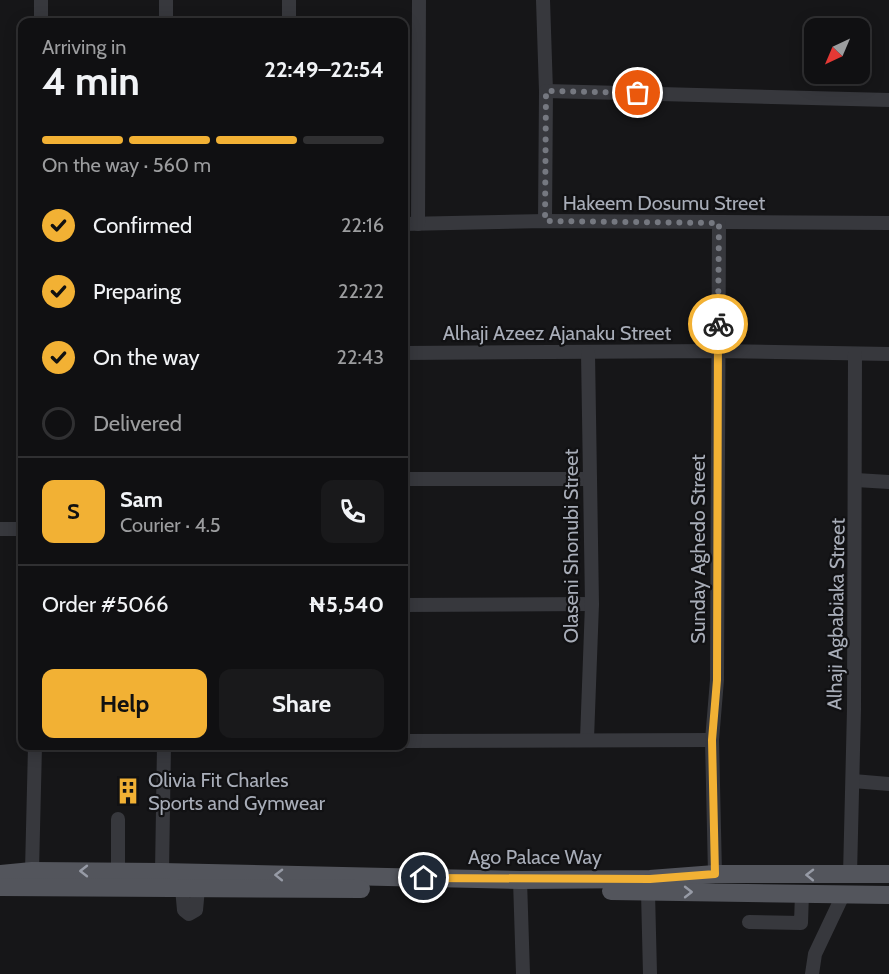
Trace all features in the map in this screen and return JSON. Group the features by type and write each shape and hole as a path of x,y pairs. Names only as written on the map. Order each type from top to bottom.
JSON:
{"main road":[{"name":"Ago Palace Way","path":"0,874 32,871 162,872 648,892 889,895"},
{"name":"Ago Palace Way","path":"0,887 520,885 715,874 889,874"}],"street":[{"path":"41,0 41,18"},
{"path":"165,0 166,18"},
{"path":"289,0 289,18"},
{"path":"411,224 418,93 419,0"},
{"path":"543,0 546,91 545,221"},
{"path":"546,91 889,100"},
{"path":"408,93 418,93"},
{"name":"Hakeem Dosumu Street","path":"411,224 545,221 889,223"},
{"name":"Sunday Aghedo Street","path":"715,874 712,740 717,680 719,223"},
{"name":"Alhaji Azeez Ajanaku Street","path":"408,353 718,351 889,354"},
{"name":"Olaseni Shonubi Street","path":"587,739 592,604 588,353"},
{"name":"Alhaji Agbabiaka Street","path":"850,875 856,480 855,354"},
{"path":"408,479 590,479"},
{"path":"856,480 889,482"},
{"path":"0,529 18,529"},
{"path":"408,605 592,604"},
{"path":"408,741 712,740"},
{"path":"32,871 35,750"},
{"path":"162,872 164,750"},
{"path":"853,781 889,784"},
{"path":"118,819 118,871"},
{"path":"520,885 523,974"},
{"path":"648,892 650,974"},
{"path":"749,922 801,923 802,893"},
{"path":"812,974 815,954 843,894"}],"way so far":[{"path":"638,93 546,91 545,221 719,223 718,324"}],"place":[{"name":"Olivia Fit Charles Sports and Gymwear","path":"128,791"}],"route":[{"path":"424,878 650,879 715,874 716,793 712,740 717,680 718,324"}]}
